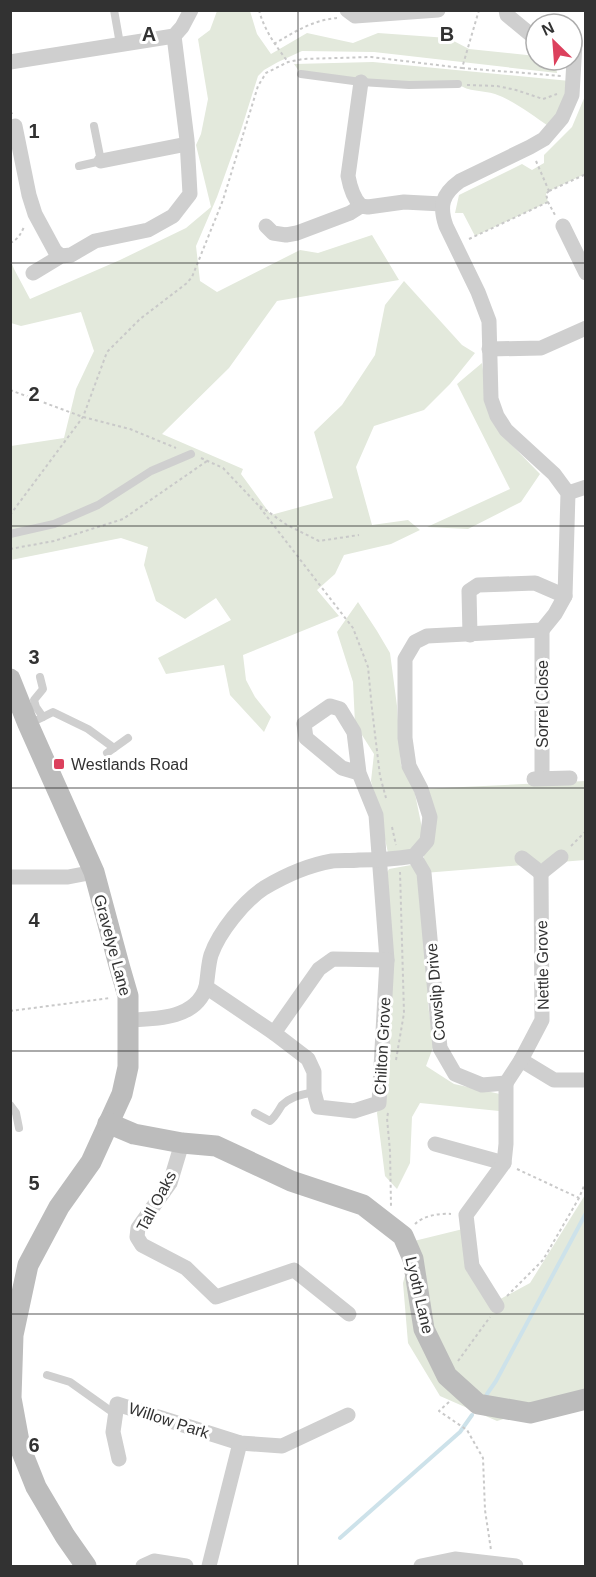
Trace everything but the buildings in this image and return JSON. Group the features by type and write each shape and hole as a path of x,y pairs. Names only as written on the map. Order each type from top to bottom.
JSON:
{"street":[{"path":"10,62 174,36 191,10"},
{"path":"351,13 438,10"},
{"path":"506,10 507,15 524,29"},
{"path":"33,273 61,256 71,255 95,241 148,230 173,216 190,194 188,144 174,36"},
{"path":"128,1020 179,1014 200,1000 206,987 211,955 219,938 243,906 279,879 332,861 380,860 414,856 427,841 430,817 421,789 409,766 405,738 405,659 415,642 427,636 542,630 566,596 568,493 554,474 506,430 497,416 491,399 489,321 442,215 442,204 453,187 460,181 544,139 562,118 573,95 574,72"},
{"path":"361,82 348,176 356,201 361,206 368,207 404,202 442,204"},
{"path":"15,126 35,214 55,251 61,256"},
{"path":"101,161 188,144"},
{"path":"266,226 273,232 286,235 297,233 350,213 361,206"},
{"path":"563,226 579,242 585,273"},
{"path":"489,349 541,348 585,328"},
{"path":"568,493 585,487"},
{"path":"470,635 469,591 478,585 535,583 566,596"},
{"name":"Sorrel Close","path":"542,630 538,778 570,778"},
{"name":"Gravelye Lane","path":"11,685 35,721 94,872 128,996 128,1067 122,1094 91,1162 59,1207 28,1265 12,1339 11,1398 20,1447 36,1487 64,1536 86,1566"},
{"name":"Chilton Grove","path":"314,1092 318,1107 354,1111 379,1103 387,960 376,815 358,773"},
{"name":"Cowslip Drive","path":"414,856 424,873 440,1048 455,1074 482,1085 506,1083"},
{"path":"522,858 541,873 561,857"},
{"path":"10,877 68,877 94,872"},
{"name":"Nettle Grove","path":"506,1083 542,1020 541,873"},
{"path":"274,1033 319,969 333,959 387,960"},
{"path":"206,987 308,1059 314,1072 314,1092"},
{"path":"521,1060 555,1080 585,1080"},
{"path":"497,1306 472,1266 466,1215 504,1163 506,1083"},
{"name":"Lyoth Lane","path":"108,1123 134,1134 182,1143 216,1146 291,1181 363,1205 403,1236 413,1259 424,1329 447,1376 478,1404 530,1413 585,1399"},
{"name":"Tall Oaks","path":"182,1143 170,1183 138,1228 137,1237 142,1245 186,1268 216,1297 295,1264 349,1314"},
{"path":"435,1144 504,1163"},
{"name":"Willow Park","path":"119,1459 113,1432 117,1404 240,1443 282,1446 348,1415"},
{"path":"209,1566 240,1443"},
{"path":"422,1566 455,1559 516,1566"},
{"path":"143,1566 154,1561 186,1566"}],"lane":[{"path":"114,10 120,44"},
{"path":"301,74 361,82 409,85 458,84"},
{"path":"79,166 101,161 94,126"},
{"path":"10,534 54,524 98,505 151,471 191,454"},
{"path":"35,721 34,700 43,689 40,677"},
{"path":"35,721 53,711 88,729 111,751 128,738"},
{"path":"255,1113 270,1121 293,1096 314,1092"},
{"path":"10,1105 16,1113 19,1128"},
{"path":"47,1375 70,1382 115,1414"}],"path":[{"path":"259,10 262,23 288,62"},
{"path":"462,68 479,10"},
{"path":"274,44 307,25 351,13"},
{"path":"10,515 83,417 107,352 140,319 192,277 223,200 258,86 266,73 288,62 303,59 371,57 462,68 573,77"},
{"path":"458,84 496,86 543,99 558,93 573,95"},
{"path":"530,147 549,191"},
{"path":"563,226 548,202 546,194 585,174"},
{"path":"456,245 548,202"},
{"path":"10,243 20,236 28,217 35,214"},
{"path":"10,390 83,417 130,429 223,468 258,505 287,525 319,541 359,535"},
{"path":"10,549 54,542 123,519 208,461"},
{"path":"561,857 585,831"},
{"path":"10,1011 128,996"},
{"path":"504,1163 579,1198"},
{"path":"462,1355 497,1306 543,1260 579,1198 585,1181"},
{"path":"403,1236 421,1219 446,1213 466,1215"},
{"path":"461,1389 440,1411 467,1430 483,1458 486,1510 493,1564"}],"shaded area":[{"path":"217,11 250,11 257,34 271,54 307,33 353,43 378,33 448,38 469,49 524,55 524,69 374,52 302,51 278,62 258,76 217,197 196,246 200,281 217,292 300,250 318,253 372,235 399,280 277,301 229,368 162,434 243,469 241,474 271,515 333,498 314,432 342,405 375,355 385,305 404,281 462,345 475,353 450,384 424,410 374,426 356,467 372,525 408,520 420,530 391,544 344,555 335,574 317,590 339,616 243,655 246,680 255,697 271,717 264,732 230,695 224,665 166,674 158,658 231,620 216,598 185,619 156,601 144,565 148,547 121,538 11,560 11,446 64,438 76,389 94,351 81,312 21,326 11,323 10,259 30,299 186,228 211,207 196,145 201,134 208,99 198,39 210,30"},
{"path":"373,62 570,81 568,92 550,127 502,97 458,84 361,82 301,74 294,64"},
{"path":"585,96 585,174 549,191 546,194 548,202 475,236 463,213 455,213 459,195 522,164 532,170 544,163 544,155 572,127"},
{"path":"482,363 487,402 500,433 540,474 521,502 468,529 427,527 510,489 457,384"},
{"path":"358,602 390,653 401,765 414,789 423,833 421,789 585,781 585,860 424,873 424,840 413,852 388,853 371,781 374,754 355,724 353,682 337,632"},
{"path":"411,865 420,876 428,940 428,1005 434,1045 426,1066 454,1084 500,1094 499,1111 420,1103 412,1117 410,1163 397,1189 385,1176 377,1113 388,1061 385,876 389,869"},
{"path":"585,1195 585,1394 497,1421 440,1396 408,1343 403,1283 414,1241 463,1229 467,1272 493,1303 530,1283"}],"waterway":[{"path":"487,1394 586,1213"},
{"path":"340,1538 460,1432 472,1415"}],"place":[{"name":"Westlands Road","path":"59,764"}]}
